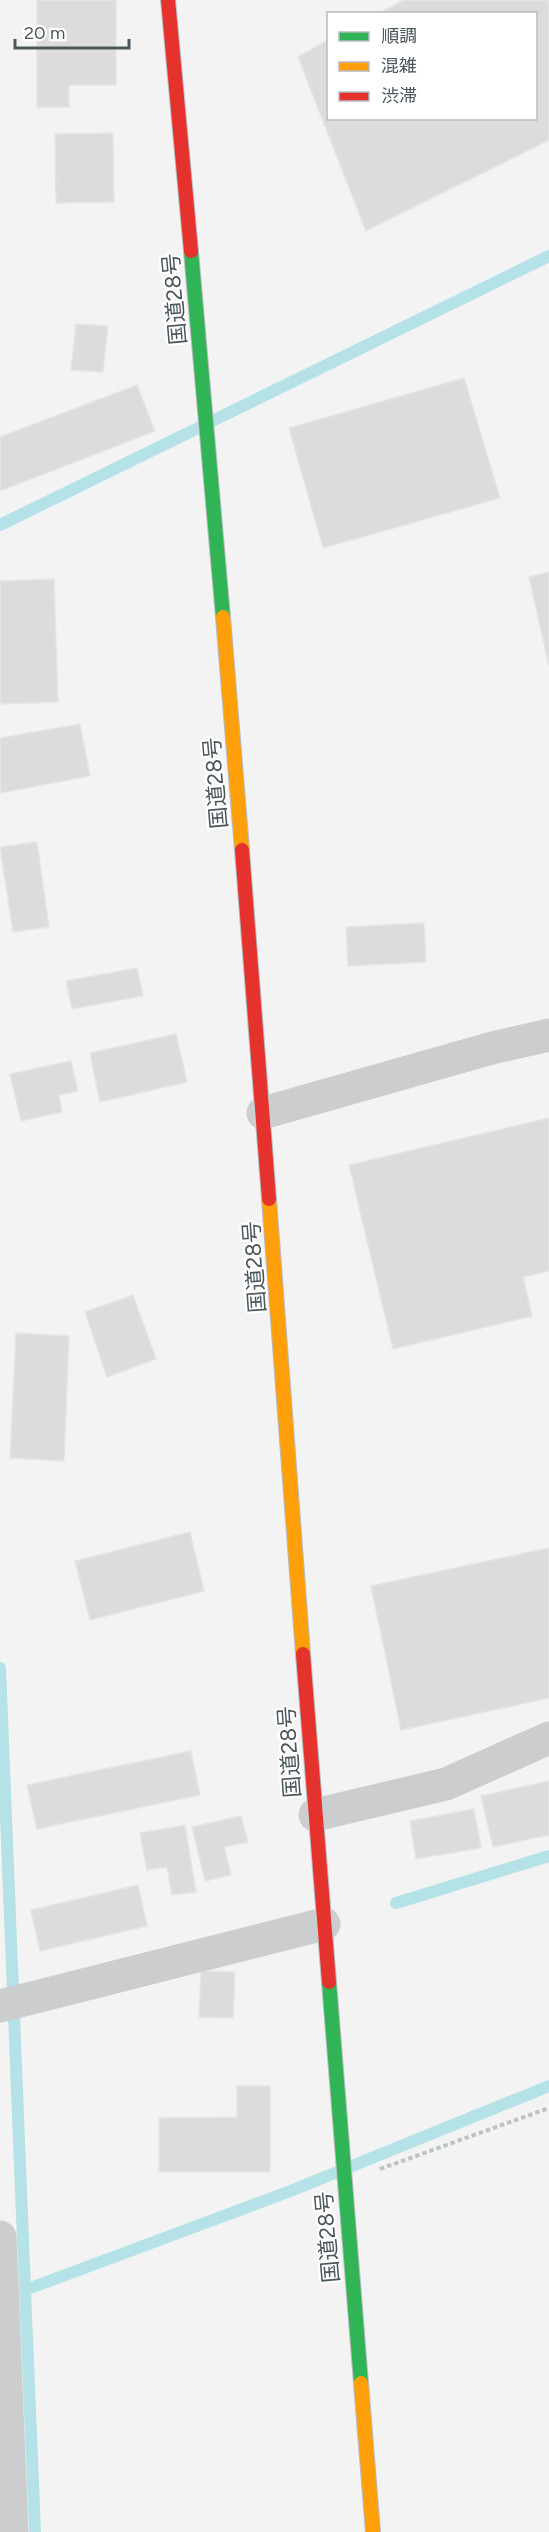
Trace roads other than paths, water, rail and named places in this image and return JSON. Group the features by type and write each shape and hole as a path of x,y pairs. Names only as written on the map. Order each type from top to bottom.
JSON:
{"highway":[{"name":"国道28号","path":"168,0 212,478 373,2532"}],"street":[{"path":"263,1113 492,1047 549,1035"},
{"path":"315,1815 446,1784 549,1738"},
{"path":"0,2006 324,1924"},
{"path":"0,2237 12,2532"}],"waterway":[{"path":"0,525 549,256"},
{"path":"0,1668 25,2290"},
{"path":"396,1903 549,1856"},
{"path":"35,2532 25,2290 293,2190 549,2086"}]}
